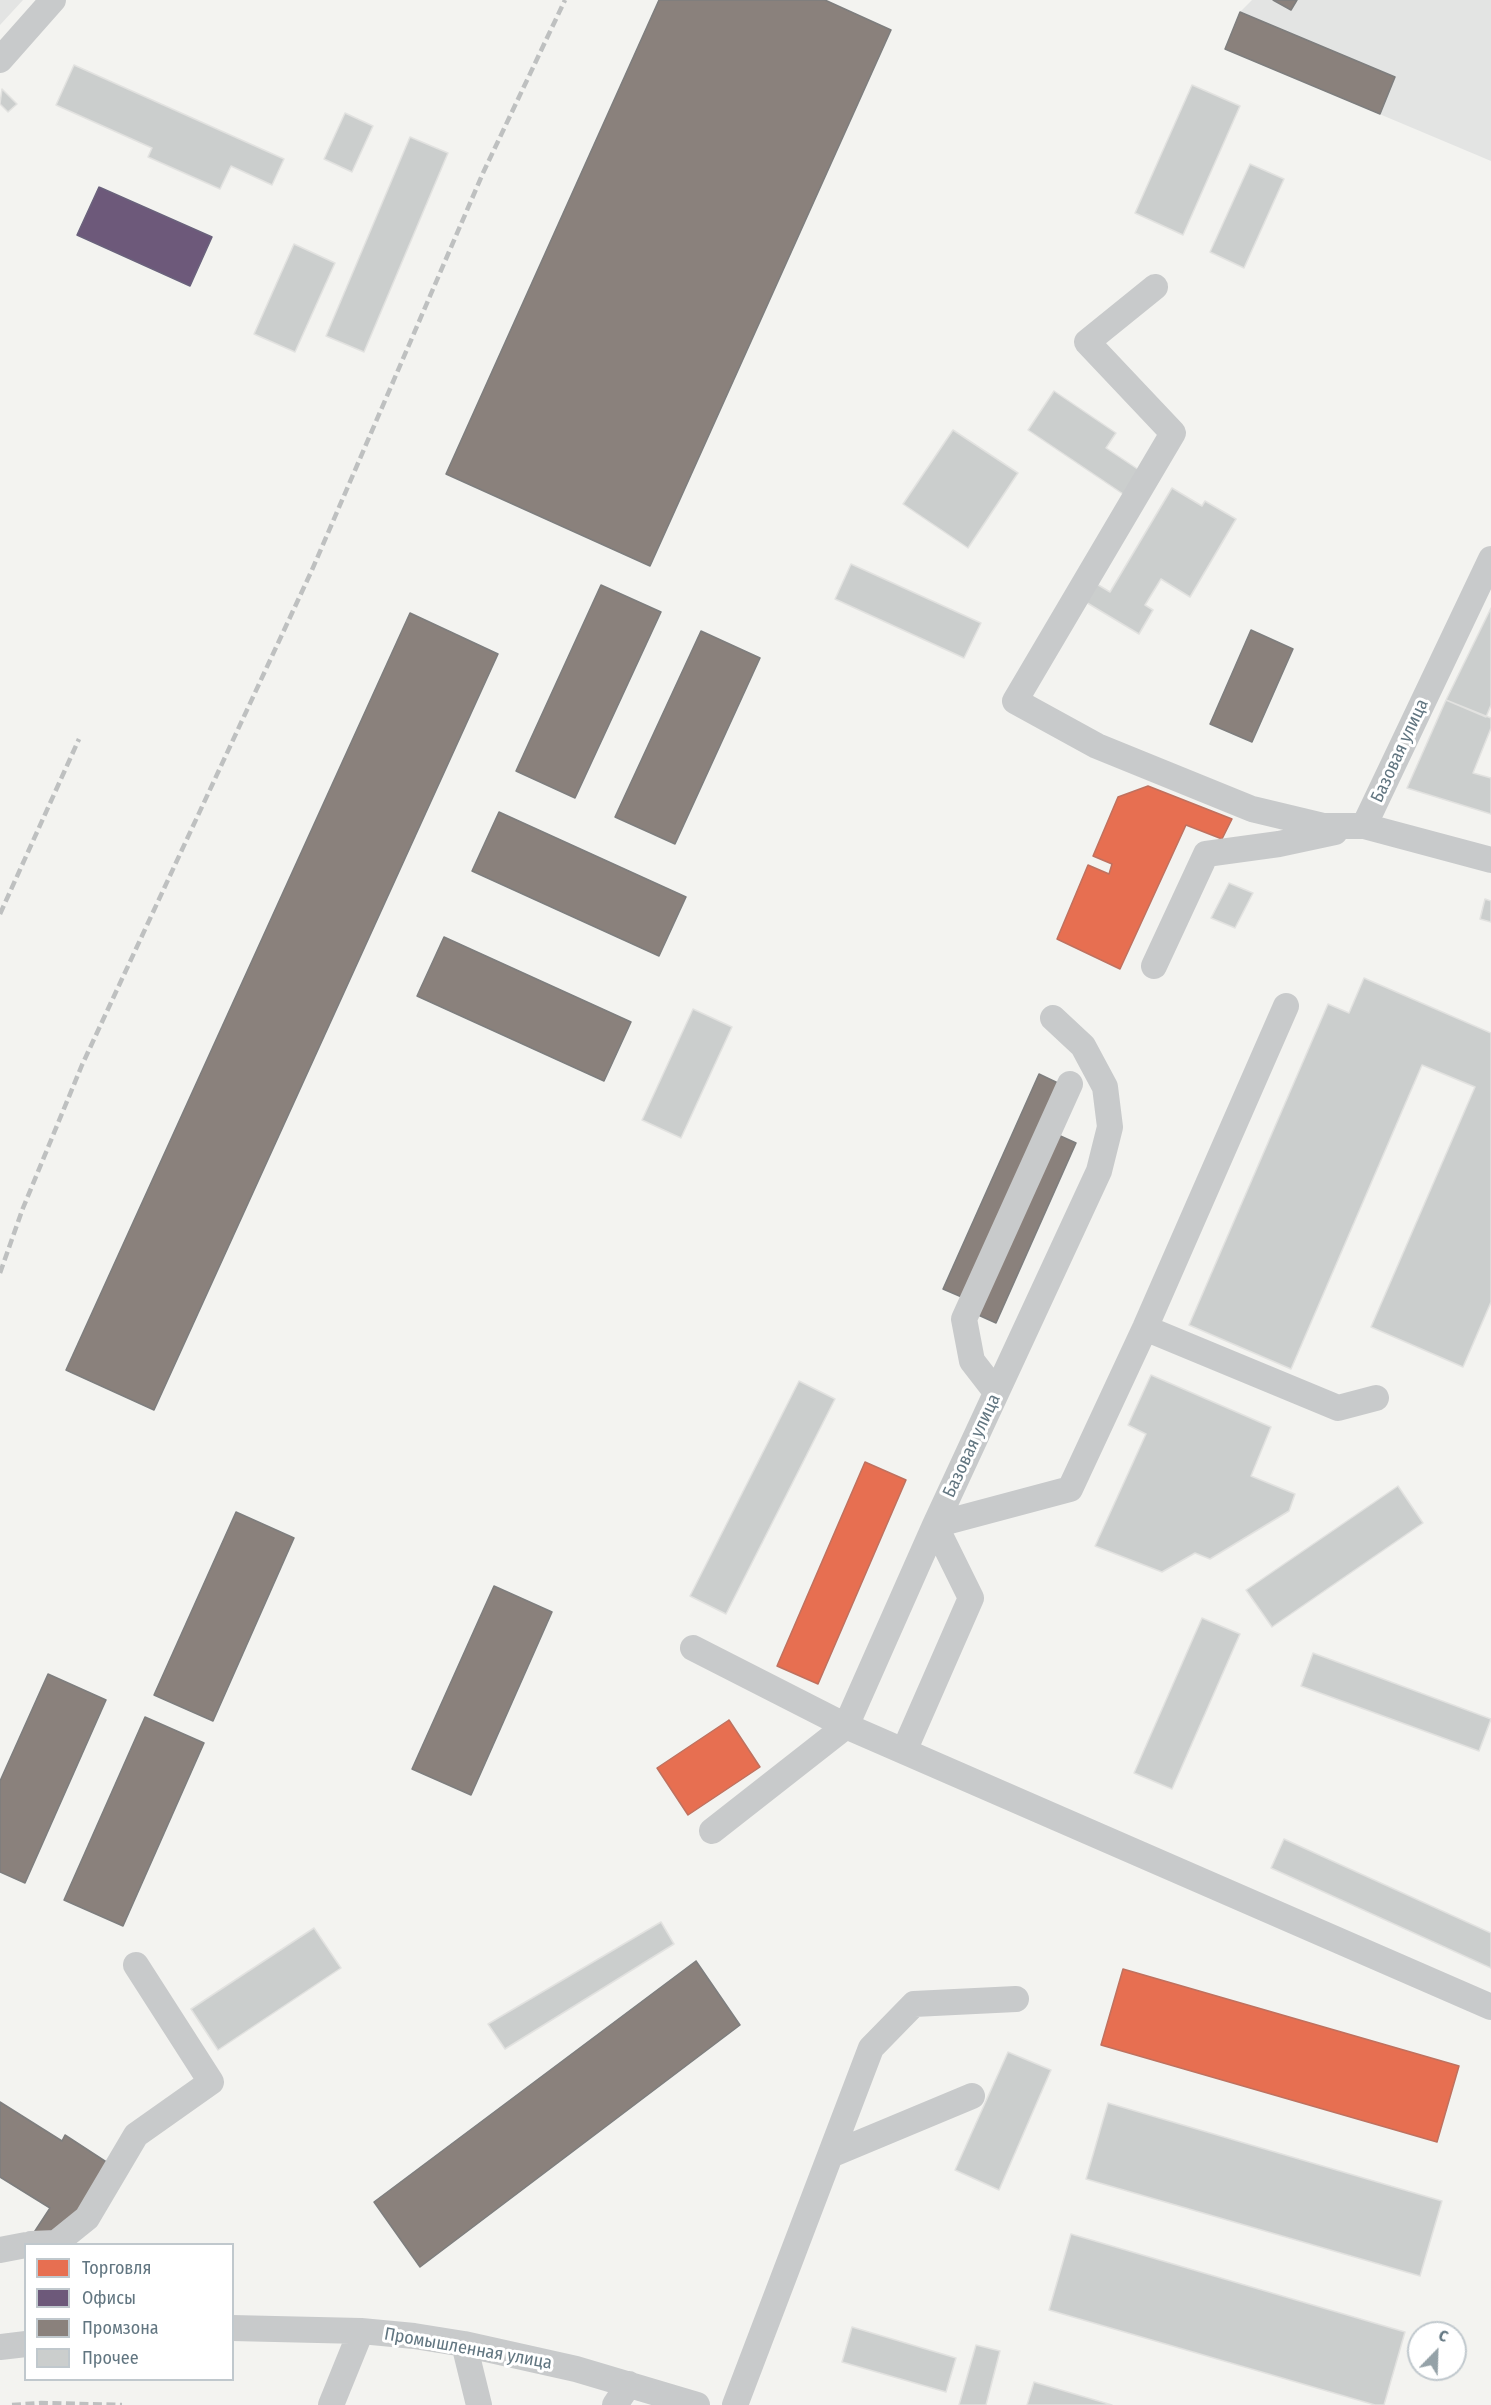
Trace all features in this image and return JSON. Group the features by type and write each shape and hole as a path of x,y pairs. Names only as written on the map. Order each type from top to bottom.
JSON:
{"street":[{"path":"0,60 53,0"},
{"path":"1155,287 1087,342 1173,434 1015,701 1097,746 1252,809 1323,826 1364,826"},
{"name":"Базовая улица","path":"1491,559 1364,826 1491,860"},
{"path":"1154,966 1206,854 1279,844 1364,826"},
{"path":"904,1751 971,1598 936,1525 1070,1489 1145,1328 1286,1006"},
{"name":"Базовая улица","path":"712,1831 846,1726 996,1392 1099,1171 1110,1126 1105,1088 1083,1046 1053,1018"},
{"path":"996,1392 972,1361 964,1319 1070,1084"},
{"path":"1145,1328 1338,1408 1376,1398"},
{"path":"693,1648 846,1726 1491,2007"},
{"path":"56,2243 87,2218 136,2135 211,2082 136,1965"},
{"path":"735,2405 872,2048 914,2004 1016,1999"},
{"path":"832,2154 972,2096"},
{"path":"0,2250 24,2245"},
{"name":"Промышленная улица","path":"234,2328 361,2331 464,2344 522,2355 622,2395 697,2405"},
{"path":"331,2405 361,2331"},
{"path":"0,2347 24,2344"},
{"path":"464,2344 479,2405"}],"shaded area":[{"path":"0,0 23,0 0,25"},
{"path":"1252,0 1491,0 1491,161 1225,49 1240,12"}],"building: Торговля":[{"path":"1148,786 1232,819 1222,839 1186,825 1120,969 1057,939 1088,865 1109,874 1112,864 1093,856 1118,797"},
{"path":"865,1462 906,1480 818,1684 777,1666"},
{"path":"729,1720 760,1767 688,1815 657,1768"},
{"path":"1123,1969 1459,2066 1437,2142 1101,2045"}],"building: Офисы":[{"path":"99,187 212,237 190,286 77,235"}],"building: Промзона":[{"path":"659,0 825,0 891,30 650,566 446,474"},
{"path":"1273,0 1297,0 1291,10"},
{"path":"1240,12 1395,77 1380,114 1225,49"},
{"path":"601,585 661,612 575,798 516,771"},
{"path":"410,613 498,654 154,1410 66,1370"},
{"path":"1251,630 1293,649 1252,742 1210,724"},
{"path":"701,631 760,658 675,844 615,817"},
{"path":"499,812 686,897 659,956 472,871"},
{"path":"444,937 631,1022 604,1081 417,996"},
{"path":"1039,1074 1060,1084 964,1298 943,1289"},
{"path":"1056,1134 1076,1143 996,1323 976,1314"},
{"path":"236,1512 294,1538 213,1721 154,1695"},
{"path":"494,1586 552,1612 471,1795 412,1769"},
{"path":"48,1674 106,1700 25,1883 0,1872 0,1781"},
{"path":"145,1717 204,1743 123,1926 64,1900"},
{"path":"696,1961 740,2025 420,2267 374,2202"},
{"path":"0,2102 62,2141 65,2135 111,2165 85,2210 46,2242 33,2234 50,2208 0,2177"}],"building: Прочее":[{"path":"74,65 284,159 272,185 231,166 220,189 148,157 152,148 56,105"},
{"path":"1192,85 1240,106 1183,235 1135,213"},
{"path":"2,89 17,104 8,112 0,104"},
{"path":"345,113 373,126 352,172 324,159"},
{"path":"410,137 448,153 364,352 326,336"},
{"path":"1250,164 1284,179 1244,268 1210,252"},
{"path":"294,244 335,263 295,352 254,334"},
{"path":"1054,391 1116,433 1106,448 1142,472 1126,496 1028,430"},
{"path":"953,430 1018,473 968,548 903,504"},
{"path":"1172,488 1202,506 1205,501 1236,519 1190,597 1161,579 1145,605 1153,610 1139,634 1079,598 1090,580 1110,592"},
{"path":"851,564 981,623 964,658 835,599"},
{"path":"1491,608 1491,705 1486,717 1446,700"},
{"path":"1446,700 1491,718 1491,728 1473,773 1491,778 1491,814 1407,788"},
{"path":"1229,883 1253,893 1235,928 1211,918"},
{"path":"1485,899 1491,901 1491,922 1480,919"},
{"path":"1364,978 1491,1033 1491,1302 1463,1367 1371,1327 1475,1087 1422,1065 1291,1369 1189,1325 1328,1004 1349,1013"},
{"path":"693,1009 732,1027 681,1138 642,1120"},
{"path":"1151,1375 1271,1427 1251,1476 1295,1494 1289,1511 1210,1559 1195,1553 1162,1572 1095,1546 1146,1434 1128,1425"},
{"path":"799,1381 835,1399 726,1614 690,1596"},
{"path":"1398,1486 1423,1523 1272,1627 1246,1590"},
{"path":"1202,1618 1240,1634 1172,1789 1134,1773"},
{"path":"1313,1653 1491,1719 1479,1751 1301,1686"},
{"path":"1284,1839 1491,1933 1491,1968 1271,1868"},
{"path":"661,1922 674,1944 505,2049 488,2024"},
{"path":"314,1928 341,1968 218,2050 191,2009"},
{"path":"1008,2052 1051,2070 999,2190 955,2170"},
{"path":"1108,2103 1442,2201 1420,2276 1086,2179"},
{"path":"1071,2234 1405,2332 1384,2405 1375,2405 1049,2310"},
{"path":"852,2327 956,2358 946,2392 842,2362"},
{"path":"976,2345 1000,2351 986,2405 959,2405"},
{"path":"1034,2382 1112,2405 1027,2405"}],"railway":[{"path":"0,1273 23,1208 82,1065 312,570 483,173 565,0"},
{"path":"0,914 79,739"},
{"path":"12,2405 41,2403 122,2405"}]}
